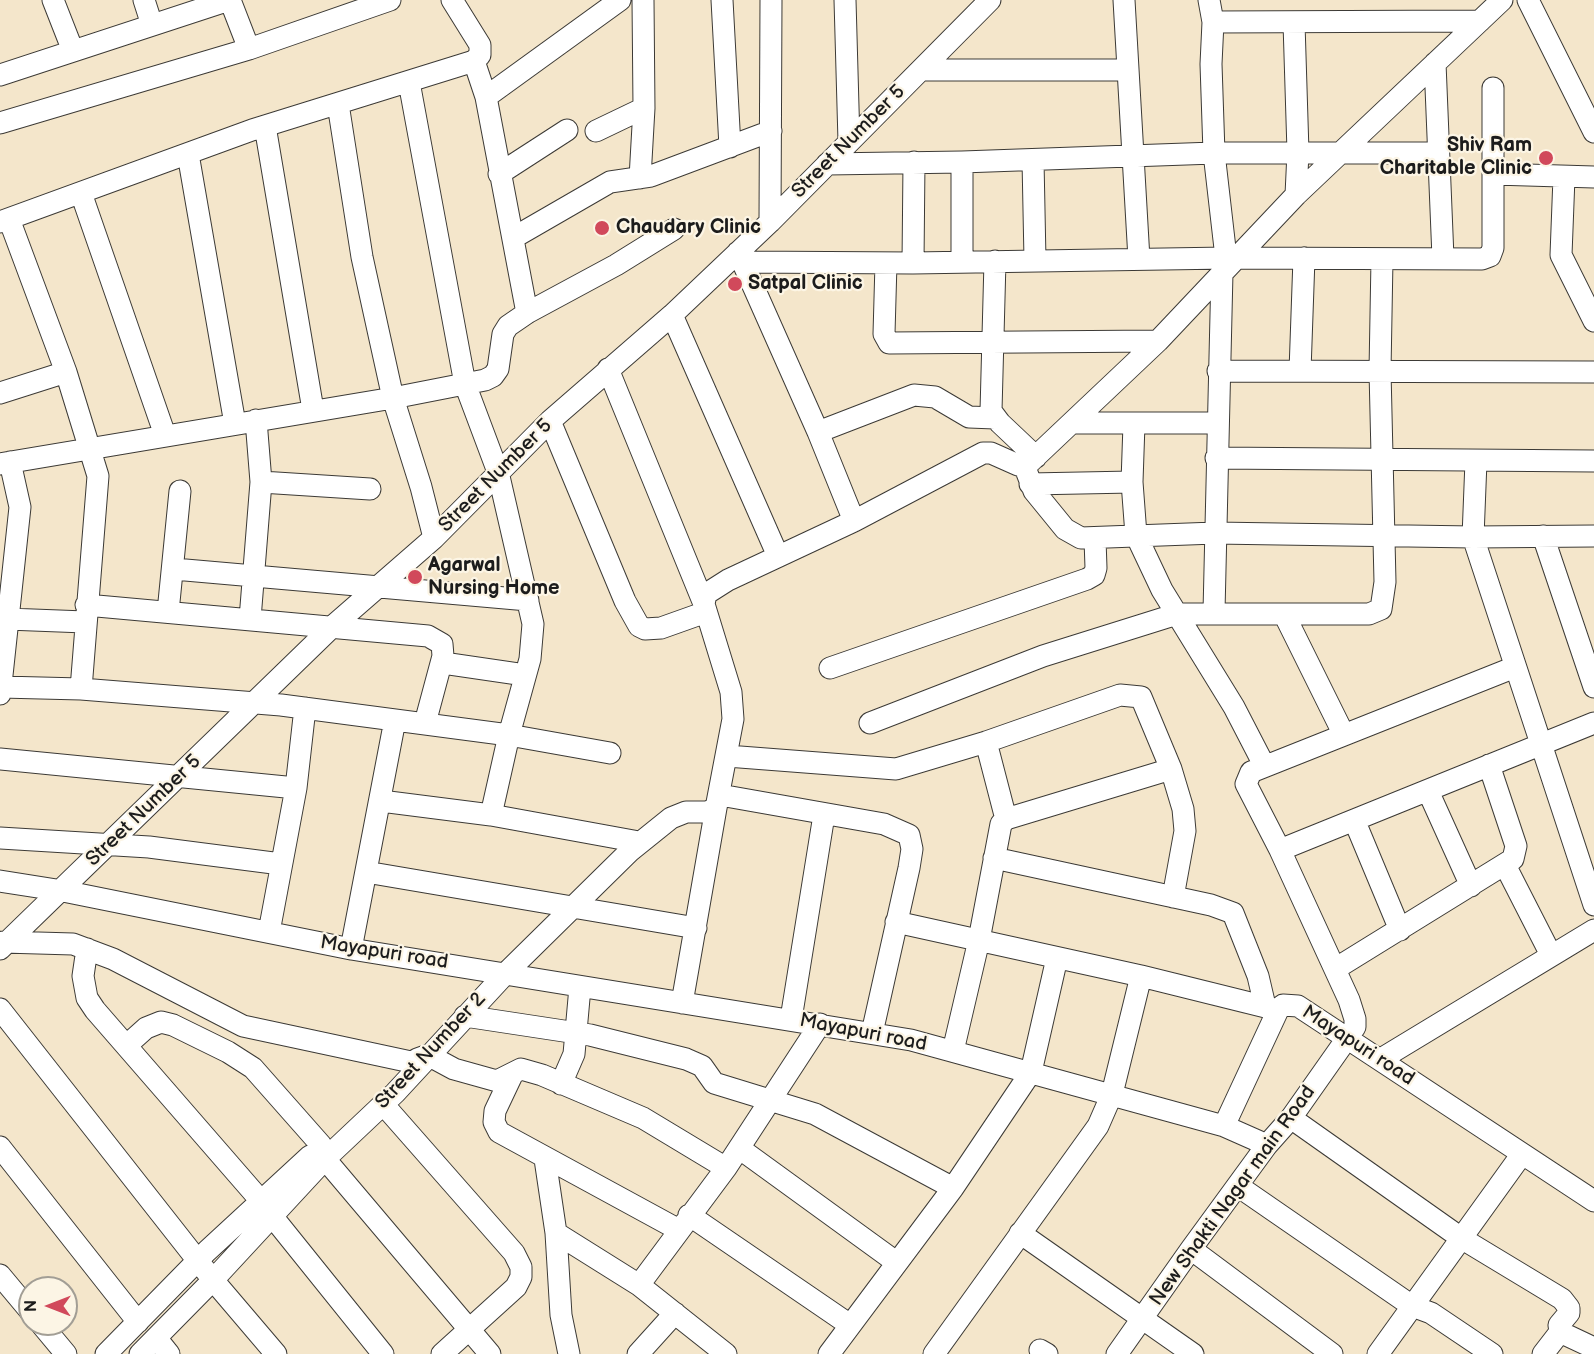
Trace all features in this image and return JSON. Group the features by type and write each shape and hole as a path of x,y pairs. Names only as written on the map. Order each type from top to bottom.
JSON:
{"street":[{"path":"53,0 73,51"},
{"path":"144,0 152,25"},
{"path":"0,75 229,0 249,49"},
{"path":"0,123 249,49 390,0"},
{"path":"486,97 620,0"},
{"path":"640,178 644,108 643,0"},
{"path":"722,0 730,147"},
{"path":"770,222 771,0"},
{"path":"845,0 849,142"},
{"name":"Street Number 5","path":"3,944 63,891 333,626 434,538 550,421 740,257 770,222 990,0"},
{"path":"1124,0 1139,259"},
{"path":"1209,0 1214,22 1211,64 1214,153 1228,263 1218,370 1214,612"},
{"path":"1030,469 1073,423 1158,340 1228,263 1296,195 1502,0"},
{"path":"1528,0 1594,132"},
{"path":"81,689 85,613 98,476 92,450 66,372 5,220 266,126 474,61 480,55 480,45 461,3"},
{"path":"1214,22 1480,21"},
{"path":"1294,23 1298,152 1296,195"},
{"path":"474,61 486,97 527,313"},
{"path":"1436,63 1437,153 1443,258"},
{"path":"921,70 1128,70"},
{"path":"409,82 465,384 498,472 528,600 533,638 491,815"},
{"path":"854,521 818,432 740,257 886,263 1139,259 1228,263 1304,258 1482,259 1493,252 1493,88"},
{"path":"338,104 362,257 393,398 421,487 434,538"},
{"path":"596,131 644,108"},
{"path":"266,126 313,410"},
{"path":"499,174 567,130"},
{"path":"513,238 601,186 668,171 771,131"},
{"path":"827,164 1033,160 1214,153 1437,153"},
{"path":"188,154 235,424"},
{"path":"1033,160 1035,260"},
{"path":"913,263 914,162"},
{"path":"962,162 962,261"},
{"path":"1494,174 1594,177"},
{"path":"1564,177 1561,255 1594,321"},
{"path":"81,193 165,435"},
{"path":"610,753 509,735 305,708 81,689 1,691 20,507 5,463 393,398 493,376 498,369 505,330 527,313 616,265 674,229"},
{"path":"1300,371 1304,258"},
{"path":"870,723 1043,656 1177,614 1214,612 1369,614 1381,609 1385,582 1384,459 1380,370 1382,259"},
{"path":"995,261 990,399 995,418 1070,534 1095,539 1136,535 1215,533 1594,537"},
{"path":"886,263 884,334 887,342 894,344 1158,340"},
{"path":"672,315 778,556"},
{"path":"608,369 705,608 731,692 733,719 726,764 682,1003"},
{"path":"1218,370 1594,372"},
{"path":"0,393 66,372"},
{"path":"818,432 914,395 935,397 969,417 995,418"},
{"path":"250,619 261,482 256,420"},
{"path":"550,421 625,601 639,626 661,628 705,608"},
{"path":"1073,423 1217,423"},
{"path":"1134,424 1132,482 1136,535 1162,590 1234,707 1264,765"},
{"path":"705,608 704,598 711,589 854,521 983,453 1030,469 1132,482"},
{"path":"1216,458 1594,461"},
{"path":"1476,461 1473,537 1594,905"},
{"path":"261,482 370,489"},
{"path":"168,612 180,491"},
{"path":"1543,536 1594,687"},
{"path":"830,668 1088,579 1094,574 1096,568 1095,539"},
{"path":"174,569 528,600"},
{"path":"7,619 85,613 168,612 428,636 442,644 443,663 425,723"},
{"path":"1284,614 1342,734"},
{"path":"443,663 525,675"},
{"path":"1348,1037 1355,1027 1355,1019 1335,969 1280,850 1246,784 1251,772 1515,667"},
{"path":"726,764 896,769 986,742 1119,695 1132,694 1141,697 1146,704 1171,769 1183,809 1185,831 1173,897"},
{"path":"269,932 296,788 305,708"},
{"path":"351,949 381,801 394,720"},
{"path":"1280,850 1355,822 1540,743 1594,723"},
{"path":"986,742 1006,819"},
{"path":"0,759 296,788"},
{"path":"1335,969 1513,859 1516,846 1489,765"},
{"path":"953,1051 979,940 1001,824 1006,819 1171,769"},
{"path":"1428,791 1471,886"},
{"path":"381,801 491,815 639,842"},
{"name":"Street Number 2","path":"140,1354 163,1347 266,1209 323,1152 383,1104 419,1058 465,1016 639,842 670,818 686,812 707,812 718,801 884,825 909,834 912,849 896,922"},
{"path":"791,1019 824,815"},
{"path":"1355,822 1400,930"},
{"path":"0,838 109,844 281,864"},
{"path":"994,858 1211,905 1233,913 1272,1008"},
{"path":"1505,865 1551,955"},
{"path":"366,872 696,928"},
{"name":"Mayapuri road","path":"0,881 63,891 351,949 872,1034 953,1051 1224,1126 1272,1008 1283,1005 1298,1006 1594,1201"},
{"path":"872,1034 896,922 1141,976 1272,1008"},
{"path":"1381,1059 1594,930"},
{"path":"3,944 49,942 87,949 113,959 243,1026 419,1058 497,1081 506,1079 521,1069 531,1071 643,1118 726,1168"},
{"path":"87,949 83,976 87,998 94,1010 127,1045 266,1209 383,1354"},
{"path":"829,1354 953,1188 1031,1072 1057,958"},
{"path":"934,1354 1098,1126 1112,1094 1141,976"},
{"path":"561,1084 571,1065 580,987"},
{"path":"0,1009 197,1261 276,1354"},
{"path":"465,1016 576,1032 686,1059 702,1066 714,1083 815,1114 953,1188"},
{"path":"127,1045 146,1029 161,1022 228,1052 253,1068 490,1354"},
{"path":"639,1285 740,1148 820,1024"},
{"name":"New Shakti Nagar main Road","path":"1117,1354 1191,1249 1267,1145 1291,1118 1348,1037"},
{"path":"323,1152 419,1058"},
{"path":"513,1073 495,1111 495,1127 504,1136 544,1159 684,1222 850,1325"},
{"path":"383,1104 514,1253 521,1267 521,1277 516,1287 442,1354"},
{"path":"1291,1118 1461,1238 1566,1304 1569,1313 1559,1325 1560,1332 1543,1354"},
{"path":"1224,1126 1267,1145"},
{"path":"0,1148 138,1322"},
{"path":"740,1148 896,1262"},
{"path":"1378,1354 1522,1154"},
{"path":"544,1159 556,1233 561,1315 569,1354"},
{"path":"1238,1186 1412,1306 1438,1317 1492,1354"},
{"path":"106,1354 197,1261 266,1209"},
{"path":"556,1233 639,1285 726,1354"},
{"path":"1020,1233 1193,1354"},
{"path":"1191,1249 1332,1354"},
{"path":"0,1275 18,1297"},
{"path":"638,1354 675,1313"},
{"path":"1560,1332 1594,1351"},
{"path":"51,1336 66,1354"}],"place":[{"name":"Shiv Ram Charitable Clinic","path":"1546,158"},
{"name":"Chaudary Clinic","path":"602,228"},
{"name":"Satpal Clinic","path":"735,284"},
{"name":"Agarwal Nursing Home","path":"415,577"}]}
